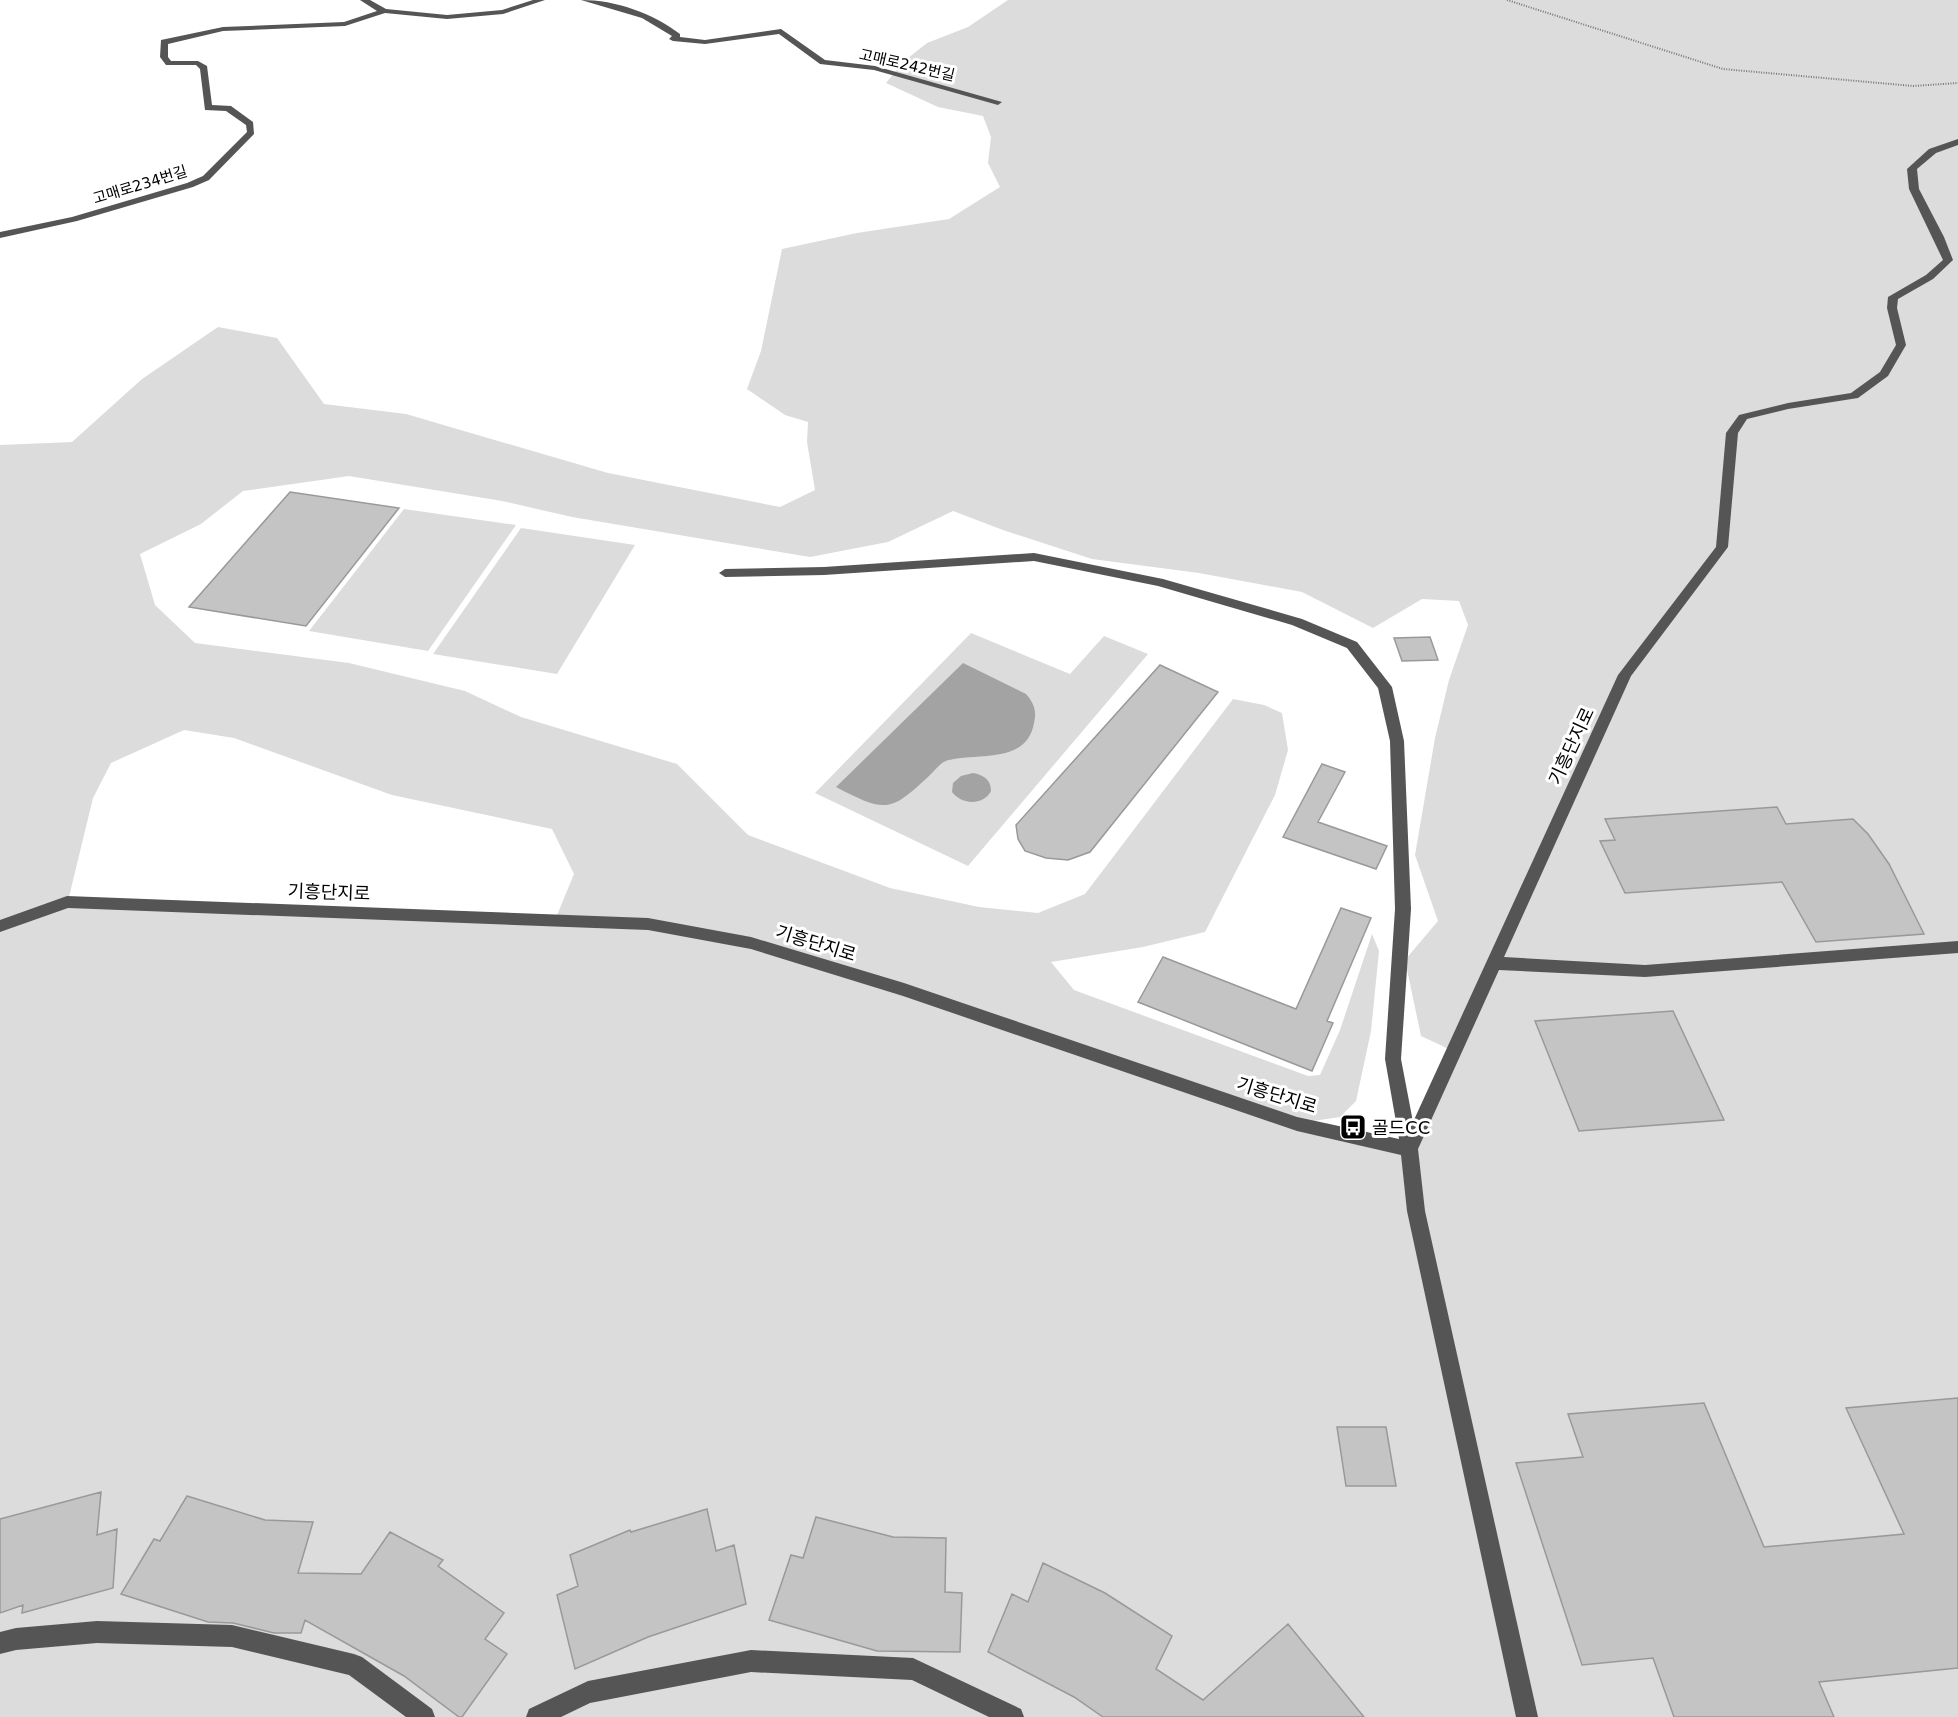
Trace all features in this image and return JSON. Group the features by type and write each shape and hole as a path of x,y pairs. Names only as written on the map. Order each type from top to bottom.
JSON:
{"street":[{"path":"364,0 384,11 447,17 503,12 541,0"},
{"name":"고매로242번길","path":"585,0 643,14 665,25 677,36 673,39 705,42 781,31 823,62 875,68 998,102"},
{"name":"고매로234번길","path":"0,235 74,219 190,185 206,178 251,132 250,124 228,108 208,108 204,68 198,63 169,63 164,57 164,42 223,29 345,24 384,11"},
{"name":"기흥단지로","path":"0,926 68,902 648,924 751,943 904,990 1298,1124 1409,1149 1625,675 1722,548 1732,434 1743,417 1788,406 1854,396 1884,374 1901,345 1892,308 1893,297 1939,271 1948,260 1939,237 1914,189 1912,169 1926,153 1958,142"},
{"path":"724,573 825,571 1034,557 1159,582 1297,622 1352,645 1384,687 1397,741 1403,909 1393,1059 1409,1149 1416,1211 1527,1717"},
{"path":"1494,963 1645,971 1958,947"},
{"path":"0,1643 16,1639 97,1632 232,1636 354,1665 424,1717"},
{"path":"537,1717 588,1692 751,1661 912,1669 1013,1717"}],"path":[{"path":"1507,0 1723,69 1913,86 1958,83"}],"shaded area":[{"path":"1008,0 1958,0 1958,1717 0,1717 0,445 72,442 142,379 218,327 277,338 324,404 406,414 608,473 780,507 815,490 807,442 808,422 785,415 747,389 761,351 782,249 857,233 949,219 1000,187 988,163 991,137 983,116 938,107 886,83 903,62 927,43 968,27","holes":["349,476 502,501 572,517 810,557 888,542 953,511 1092,559 1199,573 1302,592 1373,628 1422,599 1459,601 1468,625 1449,680 1435,738 1415,855 1438,921 1405,960 1421,1036 1453,1051 1408,1149 1300,1123 1340,1117 1356,1101 1371,1031 1379,951 1372,934 1340,1030 1320,1075 1308,1076 1074,990 1051,962 1143,947 1205,932 1275,795 1288,750 1282,713 1264,705 1233,699 1085,894 1038,913 979,907 890,888 748,835 677,764 521,717 465,691 349,663 195,643 155,605 140,554 201,524 243,491","184,730 234,738 392,795 552,829 574,874 555,920 68,901 93,798 111,763"]},
{"path":"404,509 516,525 428,651 309,631"},
{"path":"521,528 635,545 557,674 433,654"},
{"path":"971,633 1070,674 1104,636 1148,654 968,866 815,793"},
{"path":"963,663 1029,697 1034,707 1035,719 1030,736 1022,745 1000,754 946,761 906,796 887,805 877,805 836,787"},
{"path":"973,773 986,778 990,783 991,791 983,799 972,802 961,799 952,792 953,783 961,776"}],"building":[{"path":"290,492 399,508 306,626 189,607"},
{"path":"1430,637 1438,660 1402,661 1394,638"},
{"path":"1160,665 1218,692 1090,852 1068,860 1046,858 1025,851 1018,839 1016,825"},
{"path":"1322,764 1345,772 1318,822 1387,846 1376,869 1283,837"},
{"path":"1777,807 1786,824 1853,819 1868,834 1889,864 1924,934 1816,942 1782,882 1625,893 1600,841 1615,840 1605,819"},
{"path":"1341,908 1371,918 1327,1021 1333,1023 1312,1071 1138,1002 1163,957 1296,1009"},
{"path":"1673,1011 1724,1120 1579,1131 1535,1021"},
{"path":"1958,1398 1958,1668 1819,1682 1834,1717 1674,1717 1653,1658 1582,1665 1516,1463 1583,1457 1568,1414 1704,1403 1764,1547 1904,1534 1846,1408"},
{"path":"1337,1427 1386,1427 1396,1486 1346,1486"},
{"path":"101,1492 97,1535 117,1529 113,1588 22,1613 23,1605 0,1613 0,1519"},
{"path":"187,1496 265,1520 313,1522 298,1573 361,1574 390,1532 443,1560 438,1566 504,1613 485,1639 507,1654 462,1717 459,1717 404,1676 305,1620 301,1633 274,1633 233,1623 208,1622 121,1594 154,1539 160,1541"},
{"path":"707,1509 716,1551 734,1545 746,1604 648,1637 575,1669 557,1595 578,1586 570,1555 630,1530 631,1532"},
{"path":"816,1517 893,1537 946,1538 945,1592 962,1593 960,1652 877,1651 769,1620 791,1555 803,1558"},
{"path":"1043,1563 1105,1593 1172,1636 1156,1669 1203,1700 1288,1624 1364,1717 1103,1717 1074,1697 988,1652 1012,1594 1028,1602"}],"place":[{"name":"골드CC","path":"1353,1127"}]}
